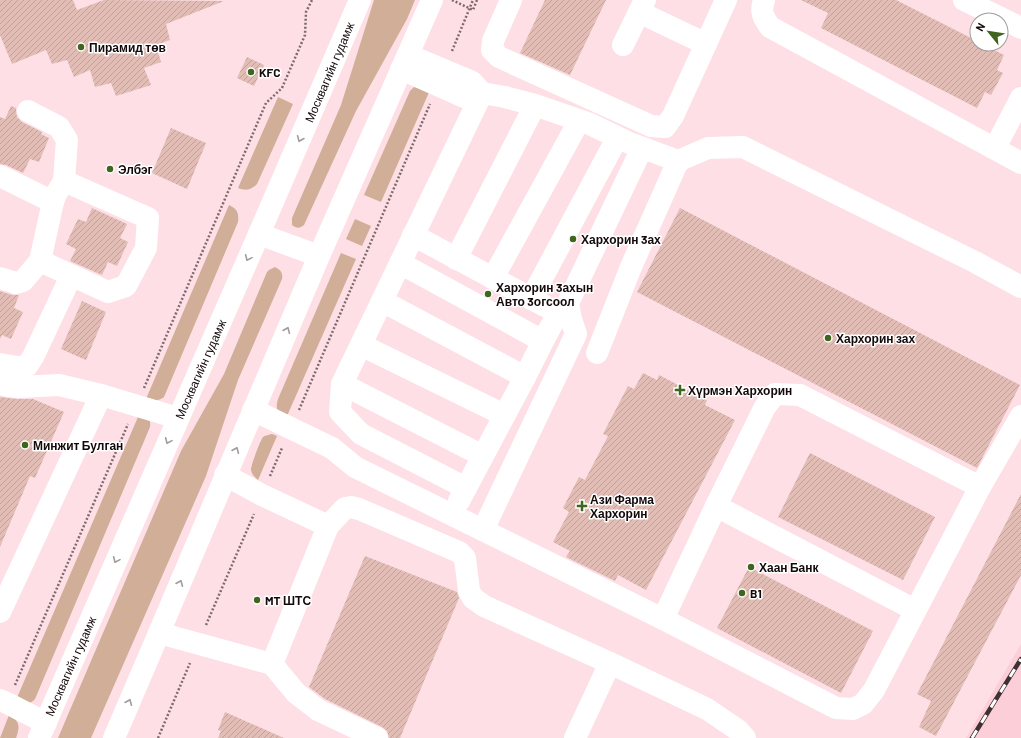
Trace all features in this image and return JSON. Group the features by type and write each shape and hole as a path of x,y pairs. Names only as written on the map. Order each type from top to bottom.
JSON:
{"main road":[{"name":"Москвагийн гудамж","path":"42,730 360,0"},
{"path":"114,738 318,256 432,0"},
{"path":"511,0 493,41 492,50 498,57 651,126 665,127 673,116 726,0"},
{"path":"764,0 762,5 763,18 770,27 1021,163"},
{"path":"964,0 1021,28"},
{"path":"623,45 642,6 706,44"},
{"path":"404,62 441,78 472,82 482,93 535,105 590,124 618,138 678,161"},
{"path":"466,488 361,434 340,412 342,384 482,93"},
{"path":"995,148 1021,98"},
{"path":"456,259 535,105"},
{"path":"0,278 16,283 23,281 40,261 53,202 64,181 67,140 59,127 28,111"},
{"path":"493,278 579,121"},
{"path":"531,299 618,138"},
{"path":"451,514 525,377 542,341 565,316 568,302 642,148"},
{"path":"597,353 631,267 678,161 708,148 743,148 975,262 1021,287"},
{"path":"0,176 53,202"},
{"path":"40,261 108,292 126,286 146,248 148,218 64,181"},
{"path":"259,234 318,256"},
{"path":"413,235 565,316 576,334 483,530"},
{"path":"400,264 542,341"},
{"path":"0,364 17,367 27,366 71,276"},
{"path":"382,301 525,377"},
{"path":"361,345 504,415"},
{"path":"0,384 18,387 59,385 101,395 178,418"},
{"path":"342,384 483,456"},
{"path":"663,619 716,506 765,407 775,394 800,395 980,487"},
{"path":"0,612 101,395"},
{"path":"253,410 332,448 355,467 663,619 836,708 853,709 863,704 874,690 980,487 1021,416"},
{"path":"225,475 262,495 328,526"},
{"path":"716,506 915,610"},
{"path":"272,664 328,526 345,508 351,507 359,509 459,552 465,558 469,591 473,598 484,606 707,709 738,730 745,738"},
{"path":"159,633 272,664 296,693 318,710 377,738"},
{"path":"575,738 610,663"},
{"path":"4,702 42,730"}],"path":[{"path":"4,702 136,406 266,103 282,88 305,35 306,12 312,0"},
{"path":"452,0 473,10 477,0"},
{"path":"158,738 473,0"}],"shaded area":[{"path":"374,0 415,0 407,19 356,111 304,225 297,228 292,225 292,218 341,105"},
{"path":"414,87 430,90 381,202 364,195 410,91"},
{"path":"278,97 293,104 257,184 253,188 238,188"},
{"path":"229,205 237,211 238,222 164,397 158,400 146,399"},
{"path":"355,219 371,226 362,246 346,239"},
{"path":"341,253 356,259 287,416 278,410 278,399"},
{"path":"275,267 281,272 282,279 238,380 206,476 91,738 58,738 181,451 224,374 267,272"},
{"path":"141,410 148,417 150,427 35,699 29,703 16,700"},
{"path":"272,434 277,436 258,480 251,472 252,463 263,437"},
{"path":"1021,644 1021,738 966,738"},
{"path":"9,715 13,717 18,725 16,738 0,738"}],"building":[{"name":"Пирамид төв","path":"0,0 73,0 77,10 104,0 224,1 166,24 170,40 156,45 161,62 144,68 151,85 116,96 111,83 95,87 90,70 74,77 67,60 52,64 46,50 12,64 0,35"},
{"path":"545,0 606,0 570,75 520,53"},
{"path":"801,0 896,0 969,37 969,52 998,52 1004,55 997,70 1003,73 991,95 985,92 977,108 821,28 828,13"},
{"name":"KFC","path":"247,57 264,65 254,86 237,78"},
{"path":"11,106 16,108 17,117 22,122 42,132 41,134 49,138 39,162 30,159 23,173 6,165 0,164 0,117 5,119"},
{"path":"171,128 206,143 187,189 152,173"},
{"path":"92,208 127,224 120,238 128,242 117,266 108,262 102,275 70,261 76,249 66,244 78,219 86,222"},
{"name":"Хархорин зах","path":"680,208 1020,385 977,468 637,292"},
{"path":"0,291 12,295 19,295 14,308 23,312 11,339 2,335 0,339"},
{"path":"82,301 106,312 86,360 61,349"},
{"path":"643,373 657,380 659,375 707,400 705,405 735,420 646,590 618,575 615,581 566,557 570,551 553,542 569,512 563,508 579,477 585,480 608,436 603,434 628,386 634,389"},
{"name":"Минжит Булган","path":"0,397 33,399 64,412 35,478 30,476 0,547"},
{"path":"810,453 935,517 903,580 778,517"},
{"path":"1021,494 1021,575 936,736 919,727 931,701 917,694"},
{"path":"365,556 457,592 459,598 400,738 389,738 387,731 382,727 325,699 309,687"},
{"path":"749,567 873,631 841,693 717,628"},
{"path":"225,712 284,738 218,738 221,731 218,730"}],"railway":[{"path":"972,738 1021,659"}],"place":[{"name":"Пирамид төв","path":"81,47"},
{"name":"KFC","path":"251,72"},
{"name":"Элбэг","path":"110,169"},
{"name":"Хархорин 3ах","path":"573,239"},
{"name":"Хархорин 3ахын Авто 3огсоол","path":"488,294"},
{"name":"Хархорин зах","path":"828,338"},
{"name":"Хүрмэн Хархорин","path":"680,390"},
{"name":"Минжит Булган","path":"25,445"},
{"name":"Ази Фарма Хархорин","path":"582,506"},
{"name":"Хаан Банк","path":"751,567"},
{"name":"B1","path":"742,593"},
{"name":"MT ШТС","path":"257,600"}]}
